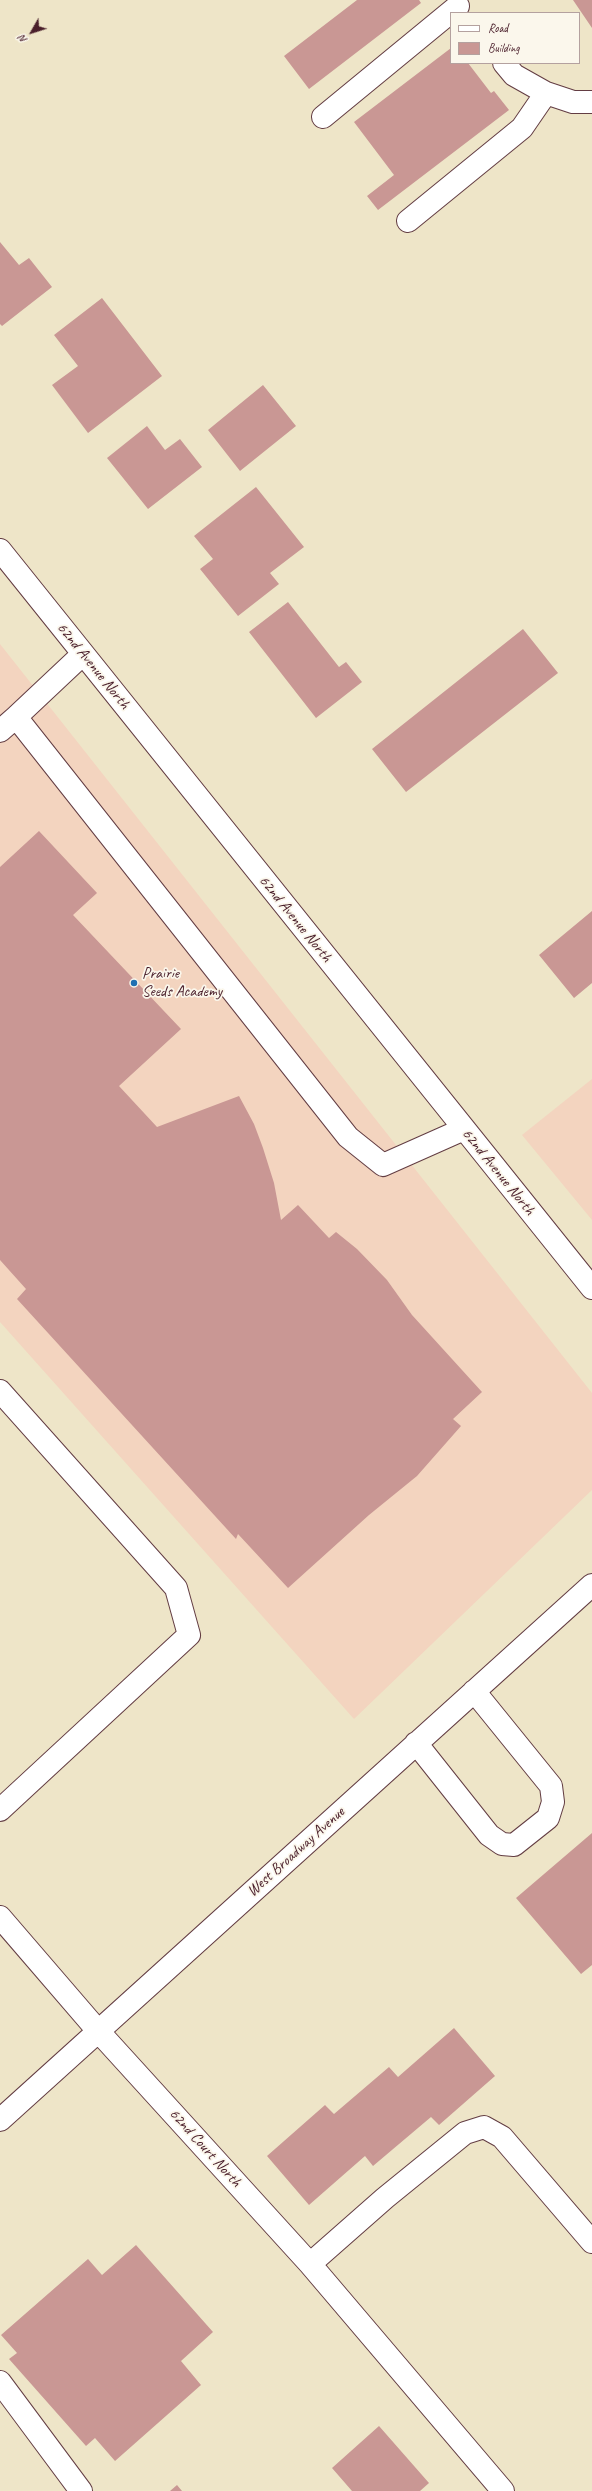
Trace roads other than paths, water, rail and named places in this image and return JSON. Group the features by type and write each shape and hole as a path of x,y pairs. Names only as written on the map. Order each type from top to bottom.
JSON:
{"street":[{"path":"323,117 450,13"},
{"path":"505,64 514,75 546,93 573,102 592,102"},
{"path":"408,221 522,128 546,93"},
{"name":"62nd Avenue North","path":"0,550 592,1288"},
{"path":"0,731 83,654"},
{"path":"16,717 348,1137 383,1165 464,1129"},
{"path":"0,1391 176,1588 189,1635 0,1810"},
{"name":"West Broadway Avenue","path":"0,2120 592,1585"},
{"path":"416,1743 489,1834 502,1844 514,1845 548,1818 553,1802 551,1786 474,1691"},
{"name":"62nd Court North","path":"0,1917 99,2032 310,2264 503,2491"},
{"path":"310,2264 385,2198 466,2133 484,2127 502,2137 592,2242"},
{"path":"0,2382 81,2491"}],"place":[{"name":"Prairie Seeds Academy","path":"134,983"}]}
